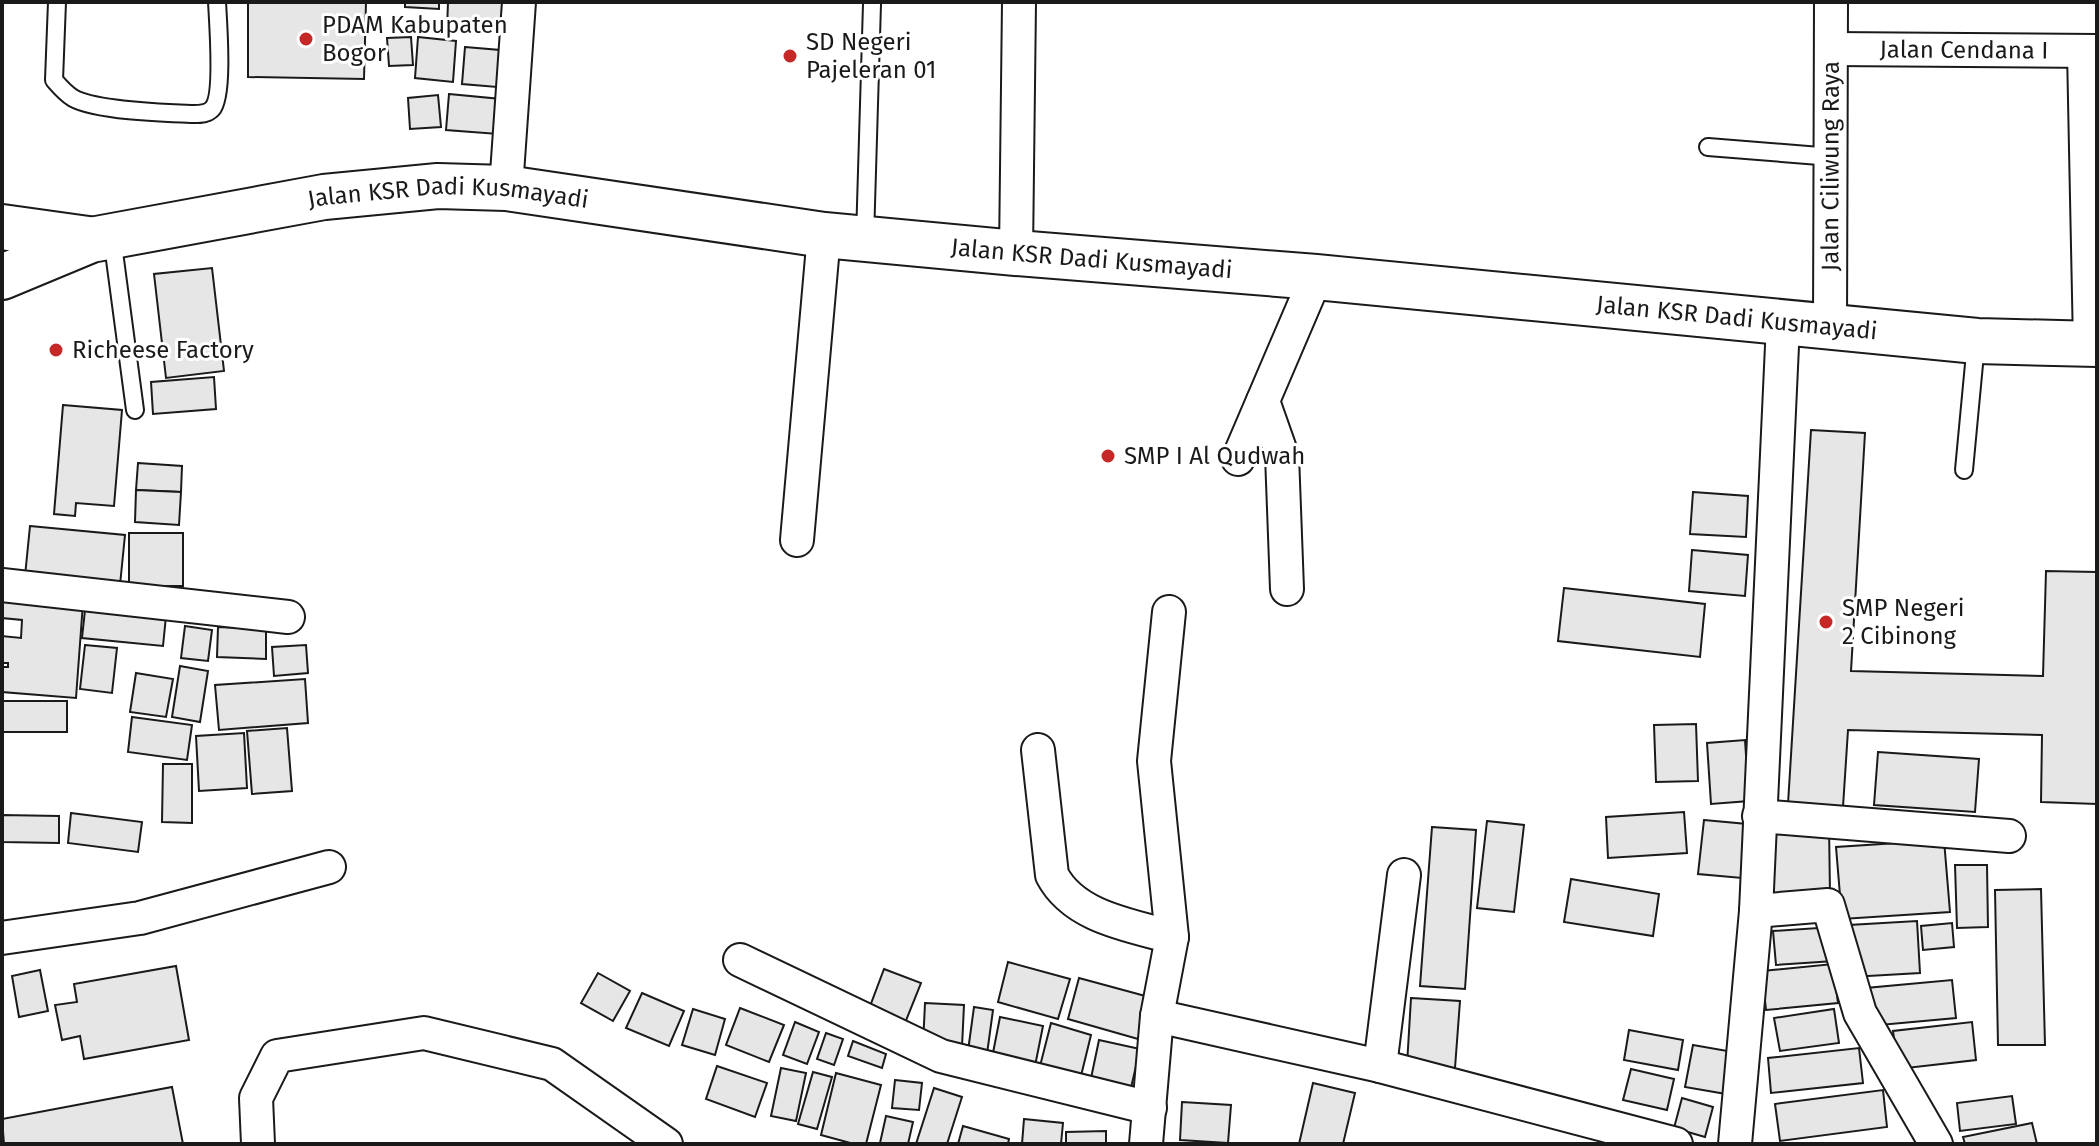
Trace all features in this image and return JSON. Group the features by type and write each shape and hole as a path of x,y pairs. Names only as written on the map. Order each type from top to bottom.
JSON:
{"main road":[{"name":"Jalan KSR Dadi Kusmayadi","path":"2,277 101,238 324,197 438,186 506,188 844,237 1316,277 1977,341 2093,344"},
{"name":"Jalan KSR Dadi Kusmayadi","path":"2,227 101,238"}],"street":[{"path":"506,188 519,2"},
{"path":"1016,253 1019,2"},
{"name":"Jalan Ciliwung Raya","path":"1830,328 1831,2"},
{"name":"Jalan Cendana I","path":"1832,49 2091,51"},
{"path":"2091,51 2093,344"},
{"path":"797,540 844,237"},
{"path":"1238,459 1316,277"},
{"path":"1735,1144 1756,911 1783,324"},
{"path":"1263,401 1282,455 1287,589"},
{"path":"2,585 288,617"},
{"path":"1146,1144 1157,1016 1172,937 1154,761 1169,612"},
{"path":"1038,750 1052,875 1059,888 1070,900 1105,918 1172,937"},
{"path":"1759,816 2009,836"},
{"path":"2,938 140,918 329,867"},
{"path":"1380,1066 1404,875"},
{"path":"1756,911 1828,905 1860,1013 1936,1144"},
{"path":"740,960 941,1056 1150,1108"},
{"path":"1157,1016 1380,1066 1676,1144"},
{"path":"258,1144 256,1098 277,1056 424,1033 552,1064 666,1144"}],"lane":[{"path":"57,2 54,80 63,91 75,100 96,105 194,114 206,113 214,108 218,95 217,2"},
{"path":"844,237 872,4"},
{"path":"1708,147 1832,157"},
{"path":"101,238 135,410"},
{"path":"1964,470 1977,341"}],"building":[{"name":"PDAM Kabupaten Bogor","path":"248,2 366,2 364,79 248,77"},
{"path":"405,2 439,2 439,9 405,7"},
{"path":"448,2 509,2 508,32 447,30"},
{"path":"411,37 413,65 389,66 387,38"},
{"path":"418,37 456,41 453,82 415,78"},
{"path":"465,47 500,50 497,87 462,84"},
{"path":"449,94 501,99 498,134 446,130"},
{"path":"438,95 441,127 410,129 408,98"},
{"path":"212,268 224,371 166,378 154,274"},
{"path":"214,377 216,409 153,414 151,382"},
{"path":"63,405 122,410 114,506 76,503 75,516 54,514"},
{"name":"SMP Negeri 2 Cibinong","path":"1811,430 1865,433 1851,671 2043,676 2046,571 2097,572 2097,804 2041,802 2042,735 1848,730 1843,807 1788,804"},
{"path":"138,463 182,466 181,492 136,490"},
{"path":"136,490 181,492 179,525 135,522"},
{"path":"1693,492 1748,496 1746,537 1690,534"},
{"path":"30,526 125,535 120,585 25,576"},
{"path":"129,533 183,533 183,586 129,586"},
{"path":"1692,550 1748,555 1745,596 1689,591"},
{"path":"1564,588 1705,604 1700,657 1558,641"},
{"path":"2,596 83,603 76,698 2,692 2,667 8,667 8,663 2,663 2,636 21,638 22,620 2,618"},
{"path":"86,601 166,616 163,646 82,638"},
{"path":"185,626 212,630 208,661 181,658"},
{"path":"218,627 266,629 266,659 217,657"},
{"path":"85,645 117,648 112,693 80,689"},
{"path":"306,645 308,673 274,676 272,647"},
{"path":"180,666 208,671 200,722 172,717"},
{"path":"136,673 173,679 166,717 130,712"},
{"path":"305,679 308,723 219,730 215,685"},
{"path":"2,701 67,701 67,732 2,732"},
{"path":"132,717 192,725 187,760 128,752"},
{"path":"1696,724 1698,781 1656,782 1654,725"},
{"path":"287,728 292,791 252,794 247,731"},
{"path":"244,733 247,788 199,791 196,736"},
{"path":"1745,740 1749,801 1711,804 1707,743"},
{"path":"1878,752 1979,759 1975,812 1874,805"},
{"path":"163,764 192,764 192,823 162,822"},
{"path":"1684,812 1687,853 1608,858 1606,817"},
{"path":"71,813 142,822 138,852 68,843"},
{"path":"2,815 59,816 59,843 2,842"},
{"path":"1704,820 1747,824 1742,878 1698,874"},
{"path":"1487,821 1524,825 1514,912 1477,908"},
{"path":"1829,824 1830,895 1774,902 1772,826"},
{"path":"1432,827 1476,830 1465,989 1420,986"},
{"path":"1944,840 1950,912 1842,919 1836,847"},
{"path":"1955,865 1987,865 1988,927 1957,928"},
{"path":"1571,879 1659,894 1653,936 1564,922"},
{"path":"2041,889 2045,1045 1998,1045 1995,890"},
{"path":"1917,921 1920,973 1851,977 1849,925"},
{"path":"1952,923 1954,947 1923,950 1921,926"},
{"path":"1833,927 1834,961 1776,965 1773,931"},
{"path":"1008,962 1070,979 1058,1019 998,1002"},
{"path":"1833,964 1838,1003 1766,1010 1762,971"},
{"path":"176,966 189,1040 84,1059 80,1036 62,1040 55,1005 77,1002 74,984"},
{"path":"884,969 921,983 905,1023 869,1009"},
{"path":"40,970 48,1011 19,1017 12,976"},
{"path":"598,973 630,991 613,1021 581,1003"},
{"path":"1079,978 1149,997 1138,1039 1068,1019"},
{"path":"1952,980 1956,1018 1869,1026 1866,988"},
{"path":"642,993 684,1011 669,1046 626,1028"},
{"path":"1411,998 1460,1001 1455,1068 1407,1065"},
{"path":"925,1003 964,1005 962,1047 923,1045"},
{"path":"974,1007 993,1010 987,1054 968,1051"},
{"path":"740,1008 784,1025 769,1062 726,1045"},
{"path":"693,1009 725,1019 715,1055 682,1045"},
{"path":"1834,1009 1839,1043 1780,1051 1774,1018"},
{"path":"1000,1017 1043,1026 1035,1066 992,1058"},
{"path":"795,1022 819,1032 807,1064 783,1055"},
{"path":"1972,1022 1976,1060 1898,1069 1893,1031"},
{"path":"1051,1023 1091,1035 1080,1080 1039,1070"},
{"path":"1629,1030 1683,1040 1678,1070 1624,1060"},
{"path":"826,1033 843,1039 834,1065 817,1059"},
{"path":"1099,1040 1140,1049 1130,1092 1090,1083"},
{"path":"853,1041 886,1054 882,1068 848,1056"},
{"path":"1693,1045 1739,1053 1732,1095 1685,1087"},
{"path":"1859,1048 1863,1083 1771,1093 1768,1058"},
{"path":"717,1066 767,1083 755,1117 706,1099"},
{"path":"781,1068 806,1073 796,1121 771,1116"},
{"path":"1631,1069 1674,1079 1667,1110 1623,1100"},
{"path":"813,1072 832,1077 817,1129 798,1124"},
{"path":"836,1073 881,1085 866,1144 821,1135"},
{"path":"895,1080 922,1083 919,1110 892,1108"},
{"path":"1313,1083 1355,1093 1343,1144 1299,1144"},
{"path":"172,1087 183,1144 4,1144 2,1119"},
{"path":"934,1088 962,1097 947,1144 916,1144"},
{"path":"1883,1090 1887,1127 1780,1141 1775,1104"},
{"path":"2012,1096 2016,1124 1960,1131 1957,1103"},
{"path":"1682,1098 1713,1107 1705,1137 1674,1128"},
{"path":"1182,1102 1231,1105 1228,1143 1180,1140"},
{"path":"886,1116 913,1122 908,1144 880,1143"},
{"path":"1024,1119 1063,1123 1061,1144 1022,1144"},
{"path":"2032,1123 2037,1144 1965,1144 1963,1137"},
{"path":"963,1126 1009,1139 1008,1144 958,1144"},
{"path":"1106,1131 1106,1144 1066,1144 1066,1132"}],"place":[{"name":"PDAM Kabupaten Bogor","path":"306,39"},
{"name":"SD Negeri Pajeleran 01","path":"790,56"},
{"name":"Richeese Factory","path":"56,350"},
{"name":"SMP I Al Qudwah","path":"1108,456"},
{"name":"SMP Negeri 2 Cibinong","path":"1826,622"}]}
